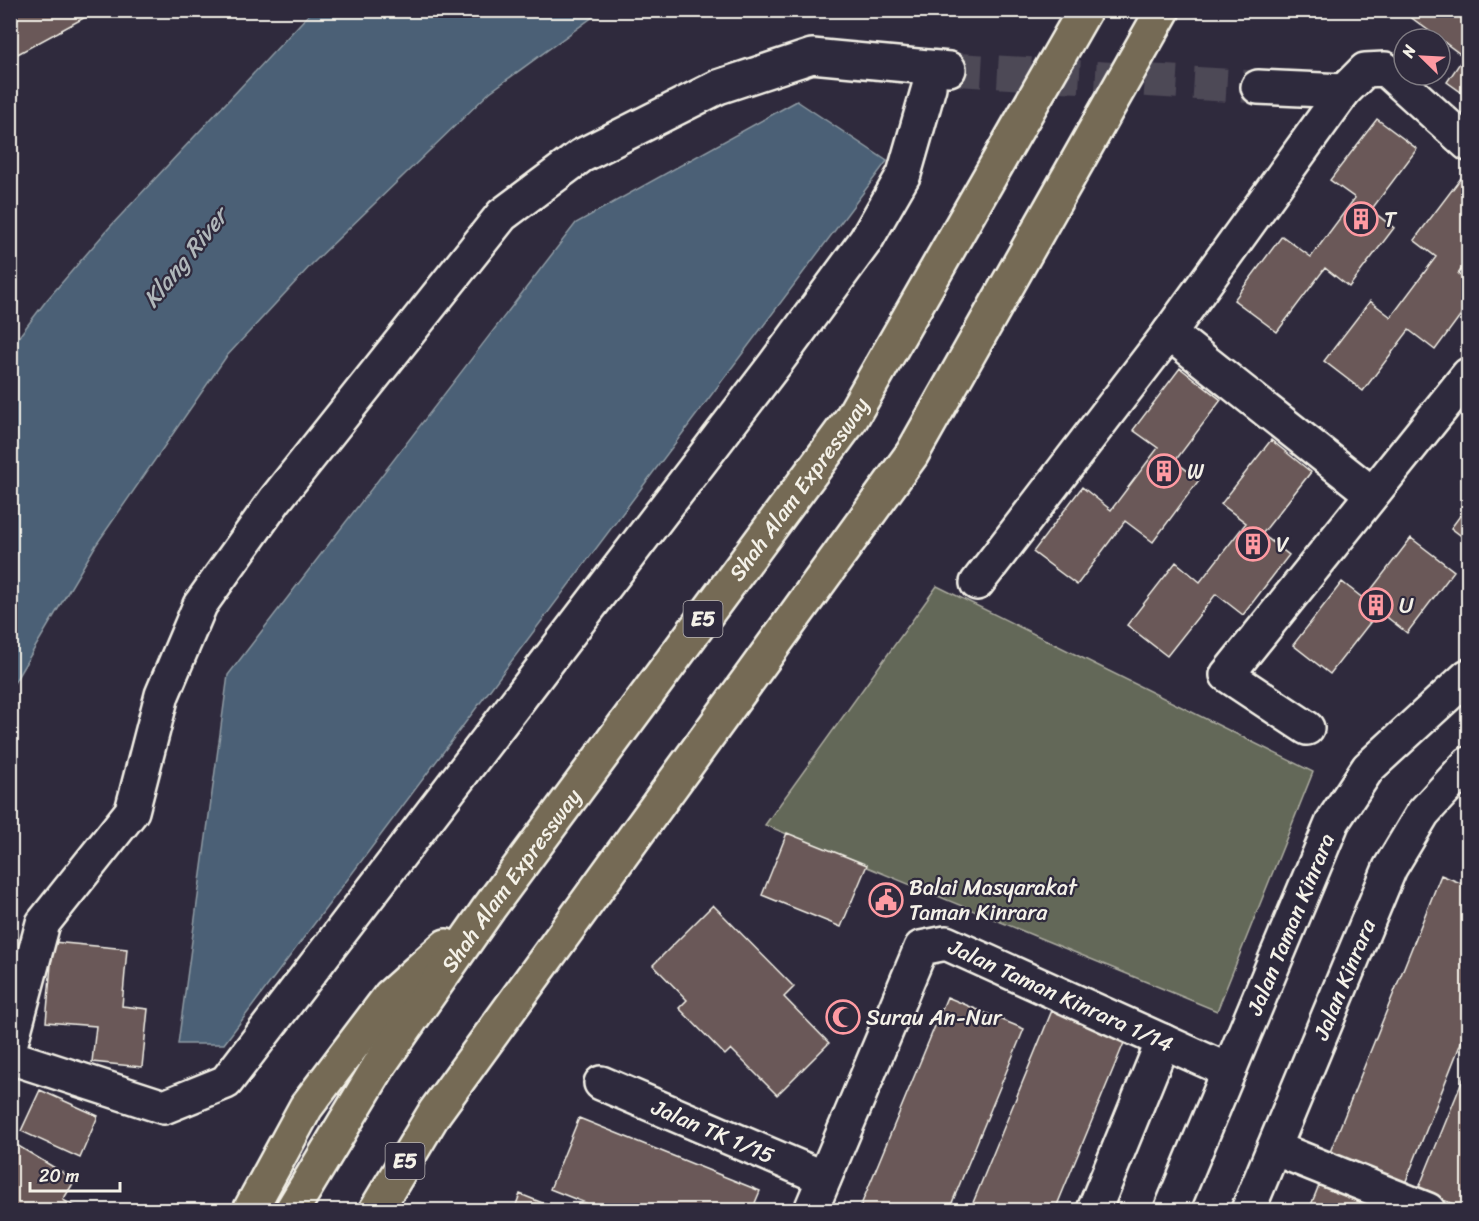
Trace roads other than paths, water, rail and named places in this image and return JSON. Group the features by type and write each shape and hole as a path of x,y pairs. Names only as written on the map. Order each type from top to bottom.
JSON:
{"highway":[{"name":"Shah Alam Expressway","path":"292,1210 382,1060 489,908 851,419 1085,10"},
{"name":"E5","path":"376,1210 435,1112 912,454 1163,10"},
{"path":"250,1210 306,1107 390,996 489,908"}],"street":[{"path":"10,1046 43,923 132,811 162,695 200,605 275,500 502,215 581,156 718,87 812,56 939,69 929,87 904,174 866,240 775,364 226,1082 164,1107 10,1057"},
{"path":"977,584 1169,333 1344,91 1365,70 1385,69 1468,144"},
{"path":"1258,87 1344,91"},
{"path":"1169,333 1371,493"},
{"path":"1307,728 1227,675 1468,375"},
{"name":"Jalan Taman Kinrara","path":"1171,1210 1332,821 1368,768 1468,676"},
{"name":"Jalan Kinrara","path":"1248,1210 1390,868 1423,813 1468,764"},
{"name":"Jalan Taman Kinrara 1/14","path":"811,1210 921,948 946,943 1229,1071"},
{"path":"1094,1210 1163,1041"},
{"name":"Jalan TK 1/15","path":"602,1083 824,1178"},
{"path":"1274,1148 1428,1210"}],"water":[{"name":"Klang River","path":"313,10 601,11 490,92 312,264 226,357 96,545 11,688 11,347 46,301 108,229"},
{"path":"797,101 887,161 224,1044 178,1044 228,675 576,223"}],"tunnel":[{"path":"949,69 1258,87"}],"place":[{"name":"T","path":"1361,219"},
{"name":"W","path":"1164,471"},
{"name":"V","path":"1253,544"},
{"name":"U","path":"1376,605"},
{"name":"Balai Masyarakat Taman Kinrara","path":"886,900"},
{"name":"Surau An-Nur","path":"843,1017"}]}
